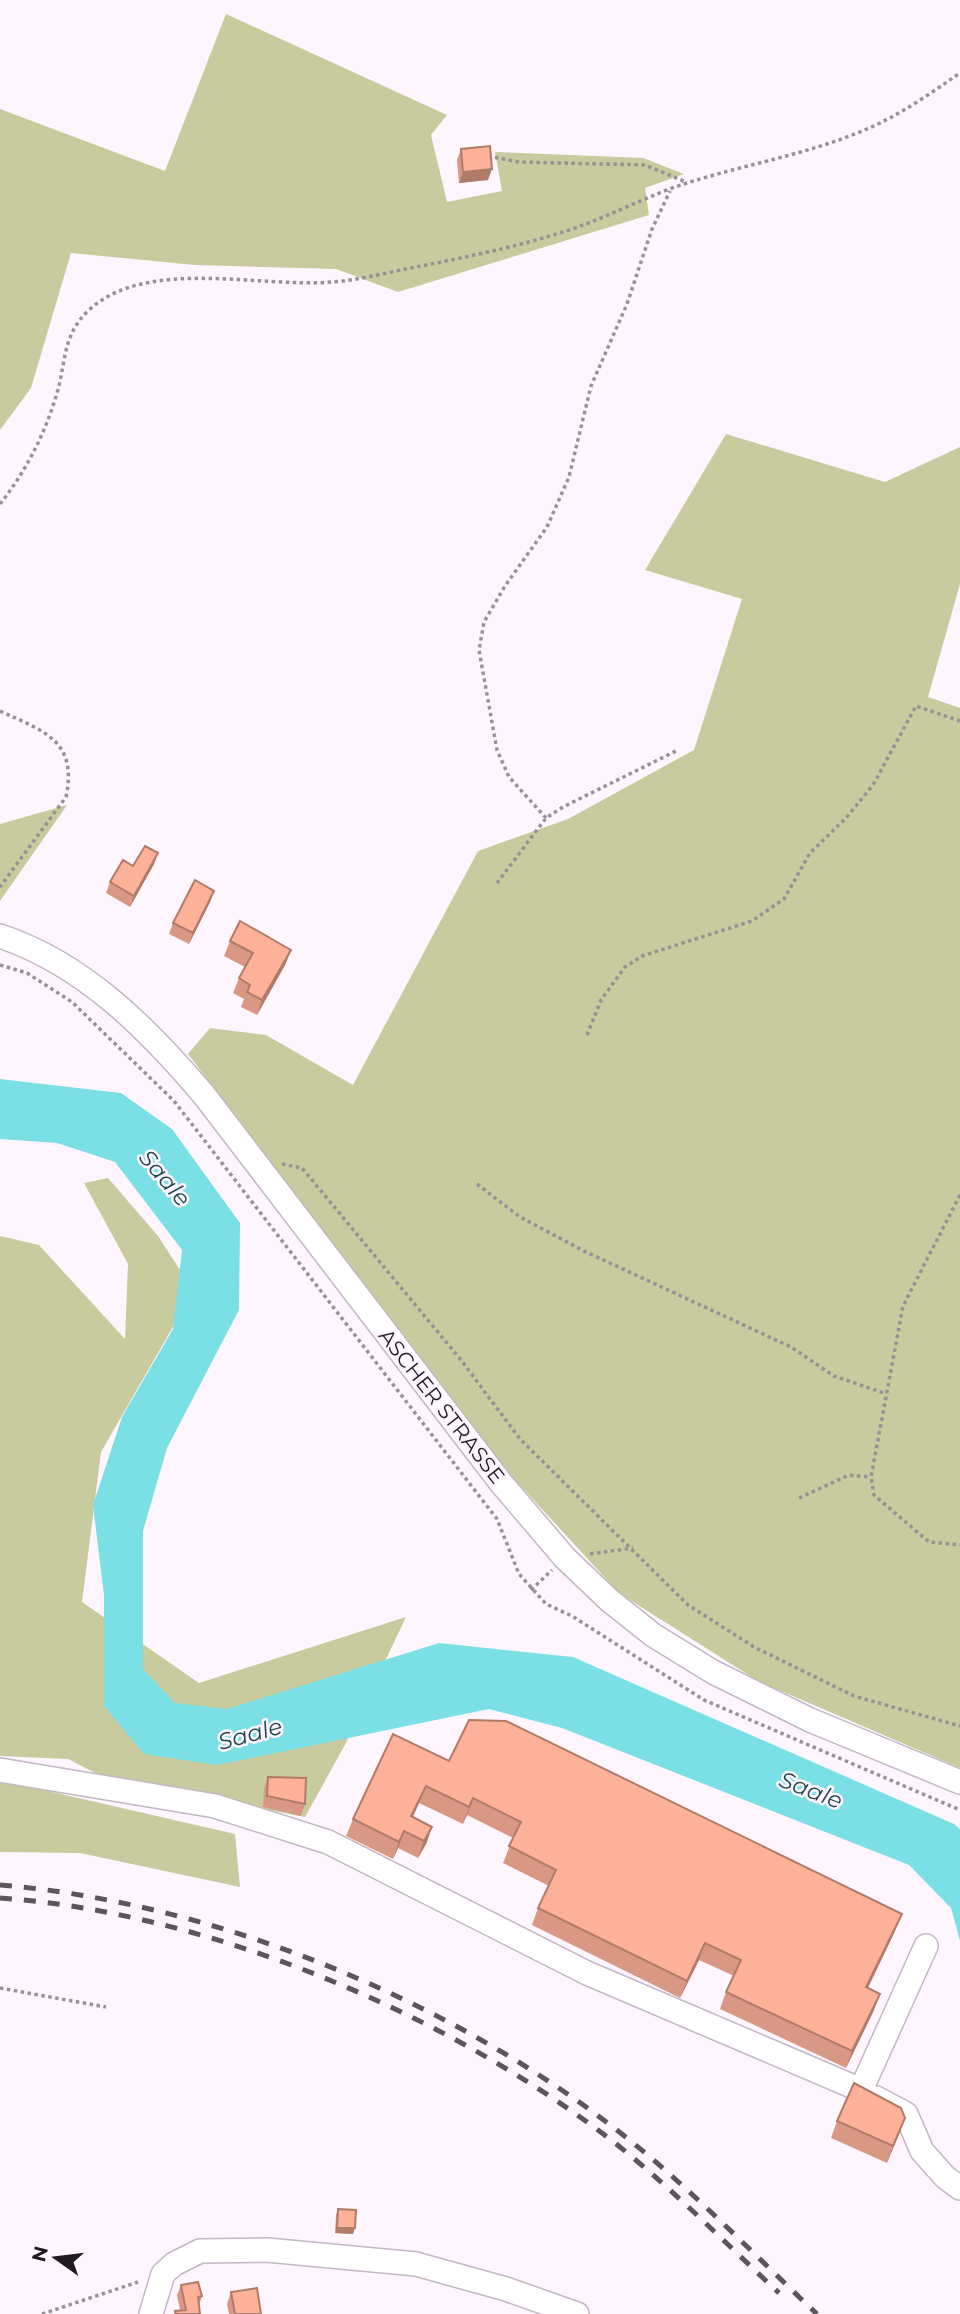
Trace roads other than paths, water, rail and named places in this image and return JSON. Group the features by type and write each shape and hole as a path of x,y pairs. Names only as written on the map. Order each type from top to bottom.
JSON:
{"street":[{"name":"ASCHER STRASSE","path":"0,936 37,948 113,1001 158,1040 501,1483 565,1558 609,1600 653,1635 713,1672 810,1720 960,1782"},
{"path":"0,1770 215,1806 328,1842 587,1973 861,2090 906,2114 922,2151 945,2177 960,2188"},
{"path":"861,2090 926,1946"},
{"path":"151,2314 168,2269 200,2251 267,2250 416,2264 506,2289 577,2314"}],"water":[{"name":"Saale","path":"0,1079 121,1093 172,1129 240,1223 239,1310 167,1448 143,1531 143,1669 175,1703 227,1709 439,1643 573,1657 954,1824 960,1829 960,1941 951,1908 909,1865 562,1728 489,1709 217,1765 144,1754 104,1706 104,1595 93,1505 122,1417 173,1329 182,1250 115,1162 57,1143 0,1139"}],"railway":[{"path":"0,1885 79,1895 159,1911 239,1934 318,1962 395,1995 469,2033 540,2075 633,2143 687,2190 817,2314"},
{"path":"0,1898 78,1907 157,1923 236,1946 314,1974 391,2007 534,2086 598,2130 667,2188 779,2293"}]}
